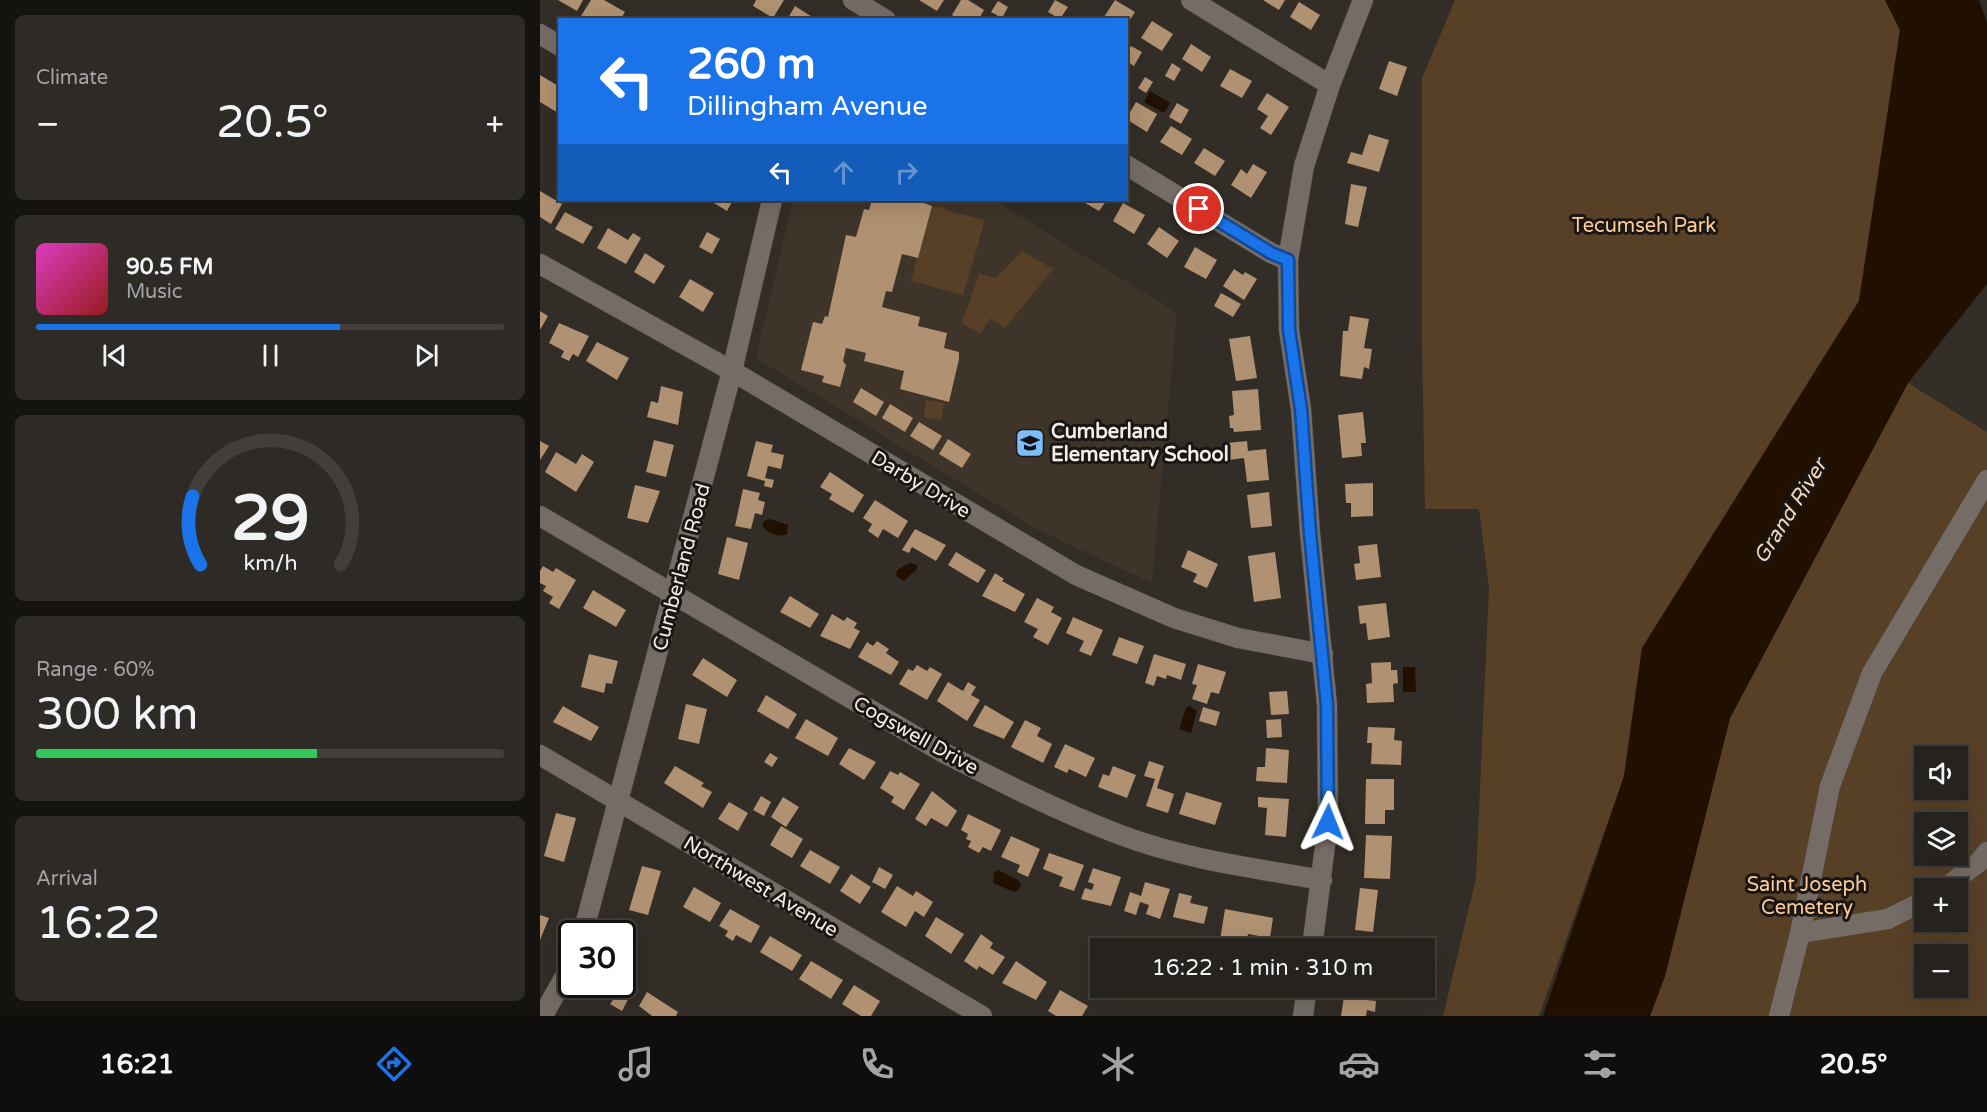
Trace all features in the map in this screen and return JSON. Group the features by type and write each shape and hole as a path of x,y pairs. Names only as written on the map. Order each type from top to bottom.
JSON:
{"street":[{"path":"1191,0 1330,85"},
{"path":"1313,938 1322,880 1329,773 1323,654 1310,533 1301,409 1289,330 1288,260 1305,166 1330,85 1363,0"},
{"path":"864,7 883,18"},
{"path":"540,34 558,45"},
{"path":"1128,166 1271,253 1288,260"},
{"name":"Cumberland Road","path":"587,920 732,371 772,201"},
{"name":"Darby Drive","path":"540,264 732,371 1077,575 1184,621 1238,638 1323,654"},
{"path":"1779,1016 1800,933 1830,786 1872,673 1987,480"},
{"name":"Cogswell Drive","path":"540,516 944,753 1055,807 1118,834 1168,850 1322,880"},
{"name":"Northwest Avenue","path":"540,755 982,1016"},
{"path":"1958,878 1979,862 1987,852"},
{"path":"1800,933 1888,919 1914,906"},
{"path":"547,1011 558,990"},
{"path":"1303,1016 1305,998"}],"shaded area":[{"name":"Cumberland Elementary School","path":"793,201 996,201 1177,313 1152,583 1036,529 756,358"}],"green space":[{"name":"Tecumseh Park","path":"1455,0 1885,0 1900,30 1859,301 1642,648 1624,776 1539,1016 1443,1016 1476,878 1489,587 1479,509 1425,509 1422,341 1422,78"},
{"path":"941,205 948,211 985,220 963,295 911,281 932,206 940,208"},
{"path":"1022,251 1053,269 1005,328 991,318 980,334 962,323 979,274 996,278"},
{"name":"Saint Joseph Cemetery","path":"1908,383 1987,432 1987,1016 1650,1016 1665,976 1730,718"},
{"path":"926,400 944,403 941,420 924,417"}],"water":[{"name":"Grand River","path":"1885,0 1979,0 1987,22 1987,284 1908,383 1730,718 1665,976 1650,1016 1543,1016 1624,776 1642,648 1859,301 1900,30"},
{"path":"1150,91 1170,103 1164,113 1144,102"},
{"path":"770,519 788,525 787,534 777,535 764,529 762,526 765,520"},
{"path":"910,563 917,565 917,569 904,581 896,576 897,570"},
{"path":"1403,667 1415,667 1416,692 1403,692"},
{"path":"1189,706 1197,711 1191,733 1179,729 1186,708"},
{"path":"998,870 1018,880 1021,885 1019,890 1014,892 993,883 994,872"}],"building":[{"path":"558,0 583,0 577,11"},
{"path":"591,0 604,0 625,12 621,18 584,18 581,16"},
{"path":"756,0 784,0 773,18 753,6"},
{"path":"919,0 944,0 937,11"},
{"path":"961,0 968,0 984,10 979,18 957,18 952,15"},
{"path":"1055,0 1068,7 1061,18 1048,12"},
{"path":"1115,0 1135,12 1128,23 1128,18 1104,17"},
{"path":"1263,0 1285,0 1279,10"},
{"path":"998,1 1008,7 1002,18 991,12"},
{"path":"1299,2 1320,15 1311,30 1290,17"},
{"path":"795,6 814,18 788,18"},
{"path":"1152,21 1173,34 1162,51 1141,38"},
{"path":"1191,44 1211,57 1202,72 1182,59"},
{"path":"1131,46 1142,52 1134,66 1128,62 1128,51"},
{"path":"1389,61 1407,67 1397,96 1379,89"},
{"path":"1172,63 1181,69 1174,81 1165,76"},
{"path":"1230,69 1252,81 1242,98 1220,86"},
{"path":"540,75 558,86 558,113 540,102"},
{"path":"1145,77 1153,82 1146,93 1138,88"},
{"path":"1267,93 1289,107 1271,135 1260,128 1268,116 1257,109"},
{"path":"1136,102 1157,114 1147,132 1128,120 1128,116"},
{"path":"1177,103 1189,110 1181,124 1169,117"},
{"path":"1171,126 1192,139 1182,155 1160,142"},
{"path":"1369,134 1389,140 1379,172 1347,163 1351,152 1362,155"},
{"path":"1204,148 1225,161 1215,176 1194,163"},
{"path":"1253,164 1267,172 1251,198 1231,185 1241,169 1247,174"},
{"path":"1351,184 1367,187 1358,227 1345,224"},
{"path":"540,191 562,204 551,224 540,217"},
{"path":"711,201 732,201 727,211"},
{"path":"872,201 918,201 932,206 918,258 902,254 892,292 886,291 882,307 920,317 918,326 947,333 944,348 959,352 949,402 900,389 904,371 864,361 866,353 846,348 843,361 846,365 840,387 822,382 824,376 801,370 813,322 822,324 825,316 828,317 846,235 856,237 864,209 869,210"},
{"path":"1082,201 1106,201 1099,211"},
{"path":"1123,203 1145,215 1134,234 1113,221"},
{"path":"565,212 593,227 583,244 555,229"},
{"path":"1159,227 1179,241 1167,258 1147,244"},
{"path":"608,228 628,240 633,233 641,238 626,264 597,248"},
{"path":"707,232 720,239 712,254 699,247"},
{"path":"1195,247 1217,260 1206,279 1184,267"},
{"path":"645,253 665,266 654,284 634,272"},
{"path":"1234,269 1243,275 1245,272 1257,279 1244,300 1223,286"},
{"path":"690,279 714,293 703,312 679,297"},
{"path":"1221,293 1241,304 1233,317 1214,306"},
{"path":"540,311 548,316 540,330"},
{"path":"1350,316 1369,319 1364,348 1372,349 1369,369 1364,367 1362,379 1340,376 1343,331 1348,331"},
{"path":"559,323 589,336 578,357 573,354 569,361 561,357 564,351 549,343"},
{"path":"1250,336 1257,378 1236,381 1229,339"},
{"path":"597,342 629,358 617,380 586,361"},
{"path":"661,386 683,392 678,425 647,417 651,401 658,403"},
{"path":"861,388 884,402 876,416 853,402"},
{"path":"1258,389 1261,430 1234,432 1233,428 1230,428 1229,416 1234,415 1232,391"},
{"path":"890,404 913,418 905,432 882,418"},
{"path":"1363,412 1366,443 1361,443 1362,456 1342,458 1338,415"},
{"path":"919,422 942,436 933,450 910,436"},
{"path":"948,439 971,454 962,468 939,454"},
{"path":"654,440 674,445 666,477 646,472"},
{"path":"540,441 549,446 540,460"},
{"path":"756,441 773,445 771,452 784,455 781,469 768,466 765,478 774,480 772,488 764,486 765,481 747,476"},
{"path":"1247,441 1248,451 1266,449 1269,480 1247,482 1244,458 1229,460 1227,443"},
{"path":"556,452 576,464 582,454 594,462 576,492 545,472"},
{"path":"830,472 864,495 853,513 829,499 832,494 820,487"},
{"path":"1373,483 1373,516 1351,517 1351,503 1346,503 1345,484"},
{"path":"635,485 660,491 648,523 627,518"},
{"path":"743,489 760,493 758,500 765,502 762,515 755,513 751,529 735,526"},
{"path":"1269,492 1272,526 1251,528 1247,495"},
{"path":"875,500 908,521 898,538 883,529 878,538 868,531 872,524 863,518"},
{"path":"915,529 946,545 936,561 912,547 909,553 902,550"},
{"path":"727,537 748,543 739,580 718,574"},
{"path":"1377,544 1381,577 1356,580 1354,564 1360,563 1358,546"},
{"path":"1188,550 1218,564 1207,588 1193,582 1197,574 1181,567"},
{"path":"956,552 986,570 978,583 948,565"},
{"path":"1275,552 1281,598 1254,602 1248,556"},
{"path":"543,566 553,572 556,568 576,580 559,609 549,603 553,597 543,591 546,586 540,583 540,571"},
{"path":"995,573 1004,579 1002,581 1025,594 1015,612 982,596"},
{"path":"593,590 626,610 616,627 583,608"},
{"path":"790,596 819,614 810,628 780,612"},
{"path":"1037,598 1054,607 1051,612 1062,618 1048,645 1033,637 1038,629 1024,622"},
{"path":"1386,603 1390,637 1368,640 1366,623 1360,624 1358,606"},
{"path":"832,614 844,621 847,617 857,623 854,628 860,631 850,649 820,636"},
{"path":"1073,617 1103,630 1091,656 1079,651 1084,641 1066,633"},
{"path":"1119,637 1144,646 1137,664 1112,655"},
{"path":"877,641 889,649 886,653 899,662 891,675 858,657 867,642 873,646"},
{"path":"589,654 618,661 612,684 606,683 604,693 581,687"},
{"path":"1154,654 1186,664 1181,680 1167,675 1166,679 1157,676 1154,686 1145,683"},
{"path":"703,658 737,680 727,697 692,675"},
{"path":"1391,662 1391,670 1397,670 1398,683 1393,684 1394,702 1367,703 1366,684 1372,683 1371,663"},
{"path":"1198,664 1226,672 1219,694 1211,692 1207,704 1192,699 1197,685 1192,684"},
{"path":"917,665 927,671 930,667 942,674 927,700 899,684 908,669 913,671"},
{"path":"948,682 963,691 968,682 976,687 971,695 980,700 967,721 937,701"},
{"path":"1287,691 1289,714 1271,715 1269,692"},
{"path":"766,695 797,714 788,729 757,711"},
{"path":"686,704 707,709 699,744 678,739"},
{"path":"985,705 1014,722 1004,739 973,726"},
{"path":"563,706 599,727 591,741 553,722"},
{"path":"1203,707 1220,712 1216,726 1199,721"},
{"path":"806,719 838,738 828,756 795,738"},
{"path":"1281,719 1282,737 1267,738 1266,720"},
{"path":"1025,720 1041,728 1037,736 1052,744 1043,763 1011,747"},
{"path":"1368,727 1395,728 1394,740 1402,741 1401,765 1371,764 1372,743 1367,743"},
{"path":"1065,744 1095,758 1086,777 1069,769 1067,773 1054,767"},
{"path":"849,748 876,762 864,780 839,764"},
{"path":"1266,748 1289,750 1287,783 1256,781 1257,767 1265,767"},
{"path":"770,753 778,758 772,767 764,762"},
{"path":"1149,761 1164,766 1157,788 1174,794 1168,813 1146,806 1155,779 1144,776"},
{"path":"675,766 704,783 701,786 712,792 703,808 664,783"},
{"path":"1113,766 1136,775 1127,798 1098,787 1103,774 1109,776"},
{"path":"890,771 898,775 900,772 920,784 904,810 891,802 894,797 880,788"},
{"path":"1366,779 1394,779 1394,810 1385,810 1385,824 1365,824"},
{"path":"932,791 957,811 947,827 931,818 926,826 915,819"},
{"path":"1186,792 1222,803 1215,825 1179,814"},
{"path":"761,796 771,802 764,816 753,810"},
{"path":"783,797 799,807 786,827 771,817"},
{"path":"1258,797 1289,799 1286,837 1265,835 1267,808 1258,807"},
{"path":"729,802 748,813 738,831 718,819"},
{"path":"556,813 576,818 564,862 544,856"},
{"path":"968,814 1001,830 991,851 983,847 979,853 968,847 971,841 966,839 968,834 961,830"},
{"path":"781,826 803,839 792,858 770,845"},
{"path":"1366,835 1392,836 1390,879 1364,878"},
{"path":"1011,836 1040,849 1028,877 1017,872 1020,865 1001,857"},
{"path":"810,850 840,867 830,884 800,866"},
{"path":"1049,853 1084,865 1074,891 1059,886 1063,877 1043,869"},
{"path":"642,866 661,871 648,915 629,910"},
{"path":"879,867 893,875 885,889 872,882"},
{"path":"1093,868 1121,877 1111,906 1081,899 1085,888 1092,890 1094,884 1088,882"},
{"path":"851,874 871,887 860,904 840,891"},
{"path":"1145,882 1170,889 1160,919 1146,914 1149,905 1140,902 1136,915 1124,911 1130,892 1141,896"},
{"path":"897,886 913,896 916,891 933,902 924,917 915,911 906,927 881,912"},
{"path":"694,887 721,903 710,922 683,907"},
{"path":"1360,888 1378,890 1373,932 1355,930"},
{"path":"1179,893 1192,896 1190,903 1208,907 1204,924 1173,917"},
{"path":"730,909 760,926 751,943 736,935 733,941 725,936 728,931 719,926"},
{"path":"1225,909 1273,918 1270,938 1248,934 1247,938 1220,938"},
{"path":"540,915 549,918 540,940"},
{"path":"936,917 964,934 951,954 925,936"},
{"path":"981,934 993,943 990,948 1005,957 993,975 979,966 977,970 964,961"},
{"path":"770,936 802,955 792,971 760,952"},
{"path":"811,961 843,980 831,999 799,979"},
{"path":"1016,961 1047,982 1036,1000 1002,983"},
{"path":"854,985 880,1001 871,1016 861,1016 842,1004"},
{"path":"1060,990 1088,1006 1082,1016 1056,1016 1048,1011"},
{"path":"647,992 678,1012 676,1016 652,1016 639,1006"},
{"path":"610,998 629,998 622,1011 610,1004 613,1000"},
{"path":"1344,998 1366,998 1366,1000 1376,1001 1375,1012 1367,1010 1366,1016 1341,1016"}],"place":[{"name":"Cumberland Elementary School","path":"1030,443"}],"route":[{"path":"1199,209 1271,253 1288,260 1289,330 1301,409 1310,533 1327,705 1328,822"}]}
